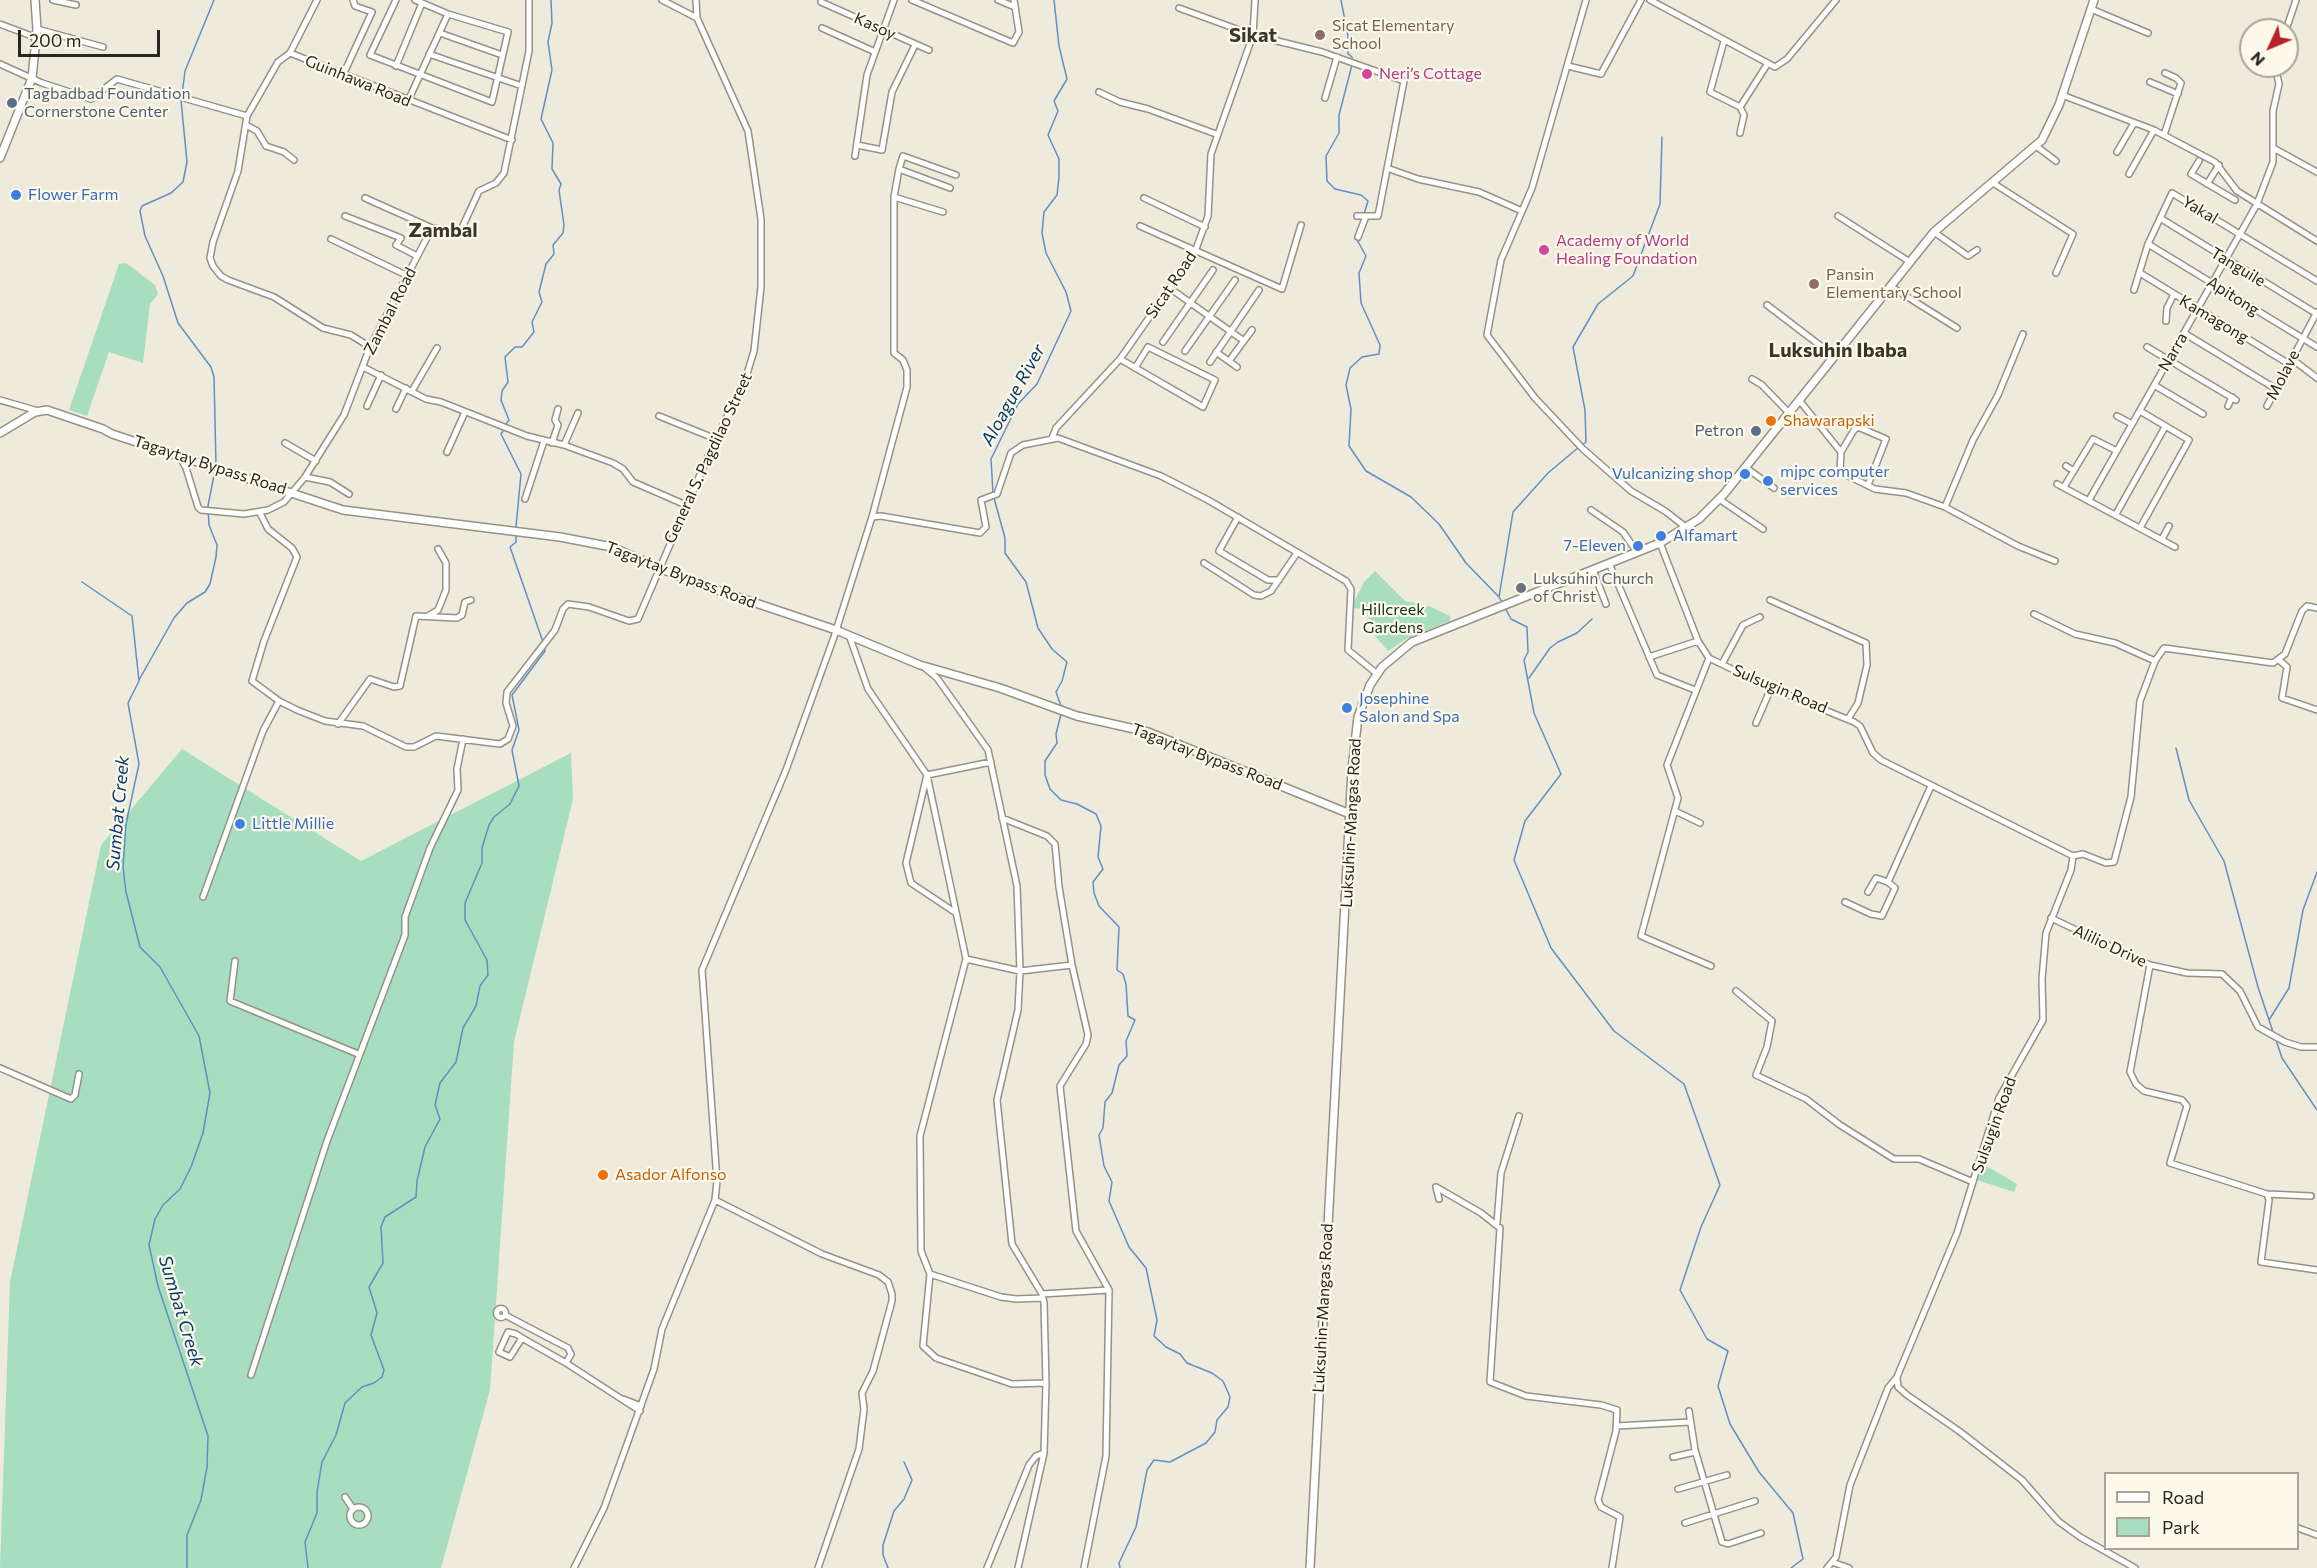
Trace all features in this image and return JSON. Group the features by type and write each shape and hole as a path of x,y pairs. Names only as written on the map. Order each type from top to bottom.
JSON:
{"main road":[{"path":"0,158 32,78 38,29 35,0"},
{"name":"Luksuhin-Mangas Road","path":"1310,1568 1356,726 1361,703 1376,673 1398,651 1412,642 1660,543 1687,529 1719,499 1934,232 2036,146 2047,132 2094,0"},
{"path":"0,433 38,411"},
{"name":"Tagaytay Bypass Road","path":"38,411 50,411 112,434 198,460 348,511 569,538 612,547 687,580 836,630 920,665 989,685 1077,716 1148,732 1350,814"}],"street":[{"path":"53,0 76,5"},
{"path":"290,54 317,0"},
{"path":"343,75 372,12 355,6 353,0"},
{"path":"396,0 370,55 419,76 492,102 508,32 448,14 415,0"},
{"path":"365,198 432,228 460,232 479,191 496,183 504,173 529,51 529,0"},
{"path":"662,0 698,18"},
{"name":"General S. Pagdilao Street","path":"260,513 267,529 297,554 264,641 252,681 279,702 339,724 363,726 410,747 432,737 500,744 508,740 513,726 505,695 547,640 568,604 576,603 635,621 746,377 754,351 761,287 761,219 745,122 698,18 696,0"},
{"path":"855,156 865,82 873,51 894,0"},
{"path":"912,0 1011,42 1016,41 1019,34 1014,0"},
{"path":"998,0 1015,7"},
{"name":"Sicat Road","path":"1052,438 1056,428 1119,359 1172,289 1195,252 1205,227 1209,193 1209,165 1216,134 1253,36 1255,0"},
{"path":"1586,0 1543,155 1501,260 1487,335 1535,398 1583,449 1631,491 1665,510 1687,529"},
{"path":"1568,66 1601,74 1641,0"},
{"path":"1650,0 1775,67 1781,64 1836,0"},
{"path":"2290,18 2296,0"},
{"name":"Kasoy","path":"821,2 929,50"},
{"path":"396,66 422,3"},
{"path":"1179,8 1253,36 1337,57 1404,81 1378,216 1357,216"},
{"path":"2091,9 2148,33"},
{"path":"408,101 448,14"},
{"path":"0,24 37,38"},
{"path":"822,28 873,51"},
{"path":"38,29 103,47"},
{"path":"440,33 502,55"},
{"path":"1724,41 1709,89 1710,92 1740,106 1744,116 1740,133"},
{"path":"856,145 882,150 892,92 915,45"},
{"name":"Guinhawa Road","path":"247,116 278,62 290,54 512,140"},
{"path":"429,54 522,86"},
{"path":"1325,98 1337,57"},
{"path":"1740,106 1768,63"},
{"path":"0,64 91,99 117,79 247,116 233,189 213,242 210,258 213,266 221,276 228,280 274,297 329,331 351,335 370,346"},
{"path":"2164,135 2178,93 2179,80 2165,73"},
{"path":"2278,78 2279,84 2272,111 2275,149 2317,172"},
{"path":"2150,82 2178,93"},
{"path":"1099,92 1120,102 1148,109 1216,134"},
{"path":"2062,95 2154,130 2219,165 2233,187 2317,241"},
{"path":"2117,152 2134,123"},
{"path":"246,125 257,132 266,146 284,152 294,160"},
{"path":"2129,174 2154,130"},
{"path":"2036,146 2056,161"},
{"name":"Narra","path":"2089,500 2257,204 2273,162 2275,149"},
{"path":"574,1568 604,1508 654,1369 662,1329 715,1200 717,1181 702,970 786,770 836,630 872,518 907,382 903,360 894,353 894,197 899,169 903,156 956,174"},
{"path":"2199,161 2191,174 2235,200"},
{"path":"2207,184 2219,165"},
{"path":"1387,168 1418,179 1479,192 1522,211"},
{"path":"899,169 950,188"},
{"path":"1993,183 2073,234 2056,273"},
{"path":"2227,196 2233,187"},
{"name":"Yakal","path":"2134,290 2148,244 2172,193 2317,281"},
{"path":"894,197 943,212"},
{"path":"1144,198 1205,227"},
{"path":"345,216 401,238 396,245 417,256"},
{"path":"1358,237 1366,216"},
{"path":"1838,216 1910,262"},
{"name":"Tanguile","path":"2160,219 2317,314"},
{"path":"1140,226 1282,289 1301,225"},
{"name":"Zambal Road","path":"170,451 183,462 198,507 205,510 244,514 260,513 279,506 305,477 344,415 370,346 432,228"},
{"path":"1934,232 1968,256 1977,250"},
{"path":"331,239 408,276"},
{"name":"Apitong","path":"2148,244 2317,347"},
{"path":"1162,342 1213,270"},
{"name":"Kamagong","path":"2140,273 2317,378"},
{"path":"1185,351 1235,280"},
{"path":"1890,286 1957,328"},
{"path":"1172,289 1244,341"},
{"path":"1210,362 1259,290"},
{"path":"2166,321 2167,308 2174,294"},
{"path":"1767,304 1834,356"},
{"name":"Molave","path":"2267,406 2317,314"},
{"path":"1229,361 1252,330"},
{"path":"1946,507 1973,440 1998,395 2023,333"},
{"path":"2184,333 2276,389"},
{"path":"1119,359 1203,407 1215,380 1148,347 1136,368"},
{"path":"2147,347 2234,399 2228,406"},
{"path":"396,409 437,348"},
{"path":"1216,352 1237,367"},
{"path":"363,367 426,399 617,465 633,482 686,505"},
{"path":"367,406 381,375"},
{"path":"1752,380 1762,385 1789,413"},
{"path":"2154,385 2203,414"},
{"path":"0,400 38,411"},
{"path":"1799,400 1841,452"},
{"path":"552,443 558,425 555,420 558,410"},
{"path":"2140,411 2188,440 2140,528"},
{"path":"447,452 465,412"},
{"path":"564,445 578,412"},
{"path":"659,416 716,439"},
{"path":"2117,416 2132,424"},
{"path":"1868,485 1886,439 1858,427 1841,452 1840,472 1868,485 1884,492 1906,493 1946,507 2018,546 2055,561"},
{"path":"2116,514 2165,427"},
{"path":"872,518 881,516 980,533 986,527 980,504 983,498 997,494 1011,453 1023,444 1052,438 1147,470 1238,517 1350,584 1347,647 1352,655 1376,673"},
{"path":"2064,487 2093,439 2117,451"},
{"path":"525,499 544,441"},
{"path":"285,443 316,461"},
{"path":"2066,466 2074,471"},
{"path":"1745,467 1774,488"},
{"path":"305,477 330,482 349,494"},
{"path":"2057,484 2175,547"},
{"path":"1719,499 1763,529"},
{"path":"1591,510 1623,532 1637,552"},
{"path":"1238,517 1220,551 1268,580 1279,580"},
{"path":"2162,539 2169,526"},
{"path":"1660,543 1698,640 1709,658 1667,765 1677,791 1675,811 1641,936 1711,966"},
{"path":"428,616 438,610 446,590 446,563 438,549"},
{"path":"1204,563 1254,595 1266,594 1279,580 1297,553"},
{"path":"1609,563 1657,675 1695,690"},
{"path":"1593,570 1606,604"},
{"path":"339,724 370,679 394,687 400,686 417,615 460,617 465,602 471,600"},
{"path":"1770,600 1866,643 1867,665 1858,703 1848,719"},
{"path":"2073,856 2083,854 2106,863 2114,862 2131,797 2140,701 2156,661 2164,648 2273,663 2285,654 2302,611 2307,606 2317,608"},
{"path":"2034,614 2075,634 2115,643 2156,661"},
{"path":"1722,664 1743,625 1760,617"},
{"path":"849,635 868,689 927,775 966,958 921,1136 921,1251 930,1274 923,1346 926,1352 936,1358 1012,1384 1046,1383"},
{"path":"1649,657 1698,640"},
{"name":"Sulsugin Road","path":"1709,658 1771,688 1848,719 1860,726 1873,753 1881,760 2073,856 2071,870 2050,918 2046,933 2043,964 2043,1020 2000,1098 1957,1233 1897,1377 1888,1388 1850,1485 1836,1557 1832,1562"},
{"path":"2279,660 2287,667 2282,698 2317,710"},
{"path":"920,665 937,678 983,742 991,762 1016,879 1020,970 1018,1010 997,1100 1012,1244 1042,1296 1046,1383 1044,1453 1018,1568"},
{"path":"1756,723 1771,688"},
{"path":"203,897 263,731 279,702"},
{"path":"251,1375 327,1141 358,1054 403,942 405,917 430,848 458,790 457,769 463,739"},
{"path":"927,775 991,762"},
{"path":"927,775 906,862 908,879 956,913"},
{"path":"1888,882 1931,786"},
{"path":"1675,811 1700,822"},
{"path":"1002,818 1054,841 1072,965 1088,1035 1086,1044 1060,1086 1078,1236 1109,1290 1106,1456 1084,1568"},
{"path":"1845,902 1871,914 1882,916 1895,888 1888,882 1876,878 1868,892"},
{"name":"Alilio Drive","path":"2050,918 2150,965 2187,973 2222,974 2240,991 2258,1027 2301,1047 2317,1047"},
{"path":"966,958 1020,970 1072,965"},
{"path":"235,961 230,1001 358,1054"},
{"path":"2150,965 2130,1072 2136,1084 2144,1091 2182,1100 2187,1106 2169,1157 2170,1163 2267,1194 2311,1197"},
{"path":"1736,991 1772,1021 1767,1047 1756,1075 1806,1099 1840,1125 1894,1159 1919,1159 1973,1182"},
{"path":"0,1068 71,1099 75,1095 79,1074"},
{"path":"1497,1223 1500,1173 1519,1116"},
{"path":"1439,1199 1436,1186 1497,1223 1500,1228 1490,1382 1526,1396 1617,1410 1616,1426 1598,1500 1601,1507 1620,1517 1612,1568"},
{"path":"2267,1194 2269,1200 2261,1262 2317,1270"},
{"path":"715,1200 822,1254 879,1275 888,1282 892,1294 873,1371 862,1393 864,1409 859,1449 818,1568"},
{"path":"930,1274 1001,1297 1016,1299 1109,1290"},
{"path":"505,1316 568,1348 571,1354 566,1363"},
{"path":"516,1334 521,1324"},
{"path":"522,1338 512,1356 502,1355 499,1348 506,1335 511,1332 516,1334 566,1363 622,1399 640,1408"},
{"path":"1897,1377 1898,1387 1907,1395 2022,1479 2058,1521 2080,1537 2135,1568"},
{"path":"1689,1411 1695,1452 1725,1544 1761,1533"},
{"path":"1616,1426 1690,1422"},
{"path":"1673,1457 1695,1452"},
{"path":"987,1568 1029,1465 1036,1456 1044,1453"},
{"path":"1678,1489 1727,1475"},
{"path":"345,1497 353,1509"},
{"path":"1685,1523 1755,1501"},
{"path":"2299,1528 2317,1535"},
{"path":"1827,1568 1832,1562 1849,1568"}],"green space":[{"path":"126,263 155,285 158,294 150,304 143,363 109,352 87,416 69,410 119,264"},
{"name":"Hillcreek Gardens","path":"1375,571 1405,601 1429,606 1450,616 1450,621 1409,637 1388,651 1375,636 1365,609 1351,608 1364,582"},
{"path":"182,749 361,861 571,753 573,799 514,1042 490,1390 441,1568 0,1568 10,1282 101,845"},
{"path":"1983,1164 2017,1184 2014,1192 1977,1180"}],"waterway":[{"path":"182,95 185,71 214,0"},
{"path":"506,424 509,420 501,400 502,391 508,382 505,357 515,347 522,347 534,332 532,322 542,302 539,292 546,264 554,254 553,245 563,233 564,225 559,190 561,184 552,169 553,143 541,119 552,70 548,42 552,23 551,0"},
{"name":"Aloague River","path":"993,493 991,459 1018,404 1037,384 1071,311 1066,292 1046,253 1042,233 1044,212 1057,195 1059,177 1059,159 1048,135 1058,111 1054,101 1067,79 1059,46 1054,0"},
{"path":"1341,0 1348,36 1348,54 1352,57 1352,65 1339,115 1339,133 1326,156 1327,181 1335,189 1361,195 1368,201 1364,214"},
{"path":"181,100 187,162 183,182 171,193 142,206 140,211 145,236 163,276 178,323 211,367 214,377 216,465"},
{"path":"1583,444 1586,442 1585,410 1573,347 1598,304 1633,276 1660,204 1662,137"},
{"path":"1356,238 1366,256 1359,273 1361,303 1380,345 1379,354 1362,357 1350,368 1346,385 1351,409 1349,446 1366,471 1411,497 1439,524 1466,563 1499,597"},
{"path":"503,431 501,434 521,474 516,527"},
{"path":"1503,604 1499,597 1513,512 1548,473 1579,447"},
{"path":"139,680 174,618 187,603 205,592 210,584 217,545 209,525 208,506 215,470"},
{"name":"Aloague River","path":"994,498 1005,538 1005,553 1026,582 1038,628 1052,649 1067,662 1062,681 1056,692 1061,706"},
{"path":"516,535 516,542 510,547 543,642"},
{"name":"Sumbat Creek","path":"82,582 132,616 139,681 128,703 139,764 126,824 123,867 126,892 140,947 160,967 199,1036 210,1093 203,1133 191,1167 180,1189 163,1205 155,1219 149,1245 158,1286 208,1436 207,1467 201,1500 187,1535 187,1568"},
{"path":"1505,608 1511,619 1527,627 1528,652 1524,660 1534,713 1561,774 1525,821 1514,860 1551,948 1614,1031 1684,1084 1720,1185 1701,1227 1680,1290 1707,1339 1728,1351 1718,1386 1730,1424 1759,1472 1793,1513 1803,1559 1791,1568"},
{"path":"1529,678 1550,648 1577,633 1592,619"},
{"path":"308,1568 305,1542 317,1513 317,1492 322,1462 336,1435 345,1403 362,1387 382,1377 384,1370 371,1335 377,1313 369,1287 383,1263 381,1227 385,1217 416,1197 417,1181 425,1147 440,1119 435,1105 440,1083 456,1062 463,1028 476,1006 480,986 488,975 487,960 465,920 465,903 482,863 482,848 489,825 494,817 510,804 519,786 512,750 519,730 512,695 545,651 544,647"},
{"name":"Aloague River","path":"1061,714 1056,734 1057,743 1045,761 1045,775 1050,789 1061,800 1077,804 1096,814 1101,826 1098,857 1103,869 1093,882 1094,893 1099,906 1119,927 1117,970 1123,974 1126,984 1128,1016 1135,1020 1126,1041 1127,1056 1119,1065 1112,1093 1105,1102 1103,1128 1099,1135 1104,1166 1112,1182 1109,1201 1129,1247 1146,1268 1157,1320 1154,1336 1166,1347 1180,1354 1187,1363 1212,1373 1223,1381 1230,1397 1228,1407 1217,1420 1215,1432 1206,1443 1170,1462 1154,1460 1147,1470 1136,1527 1119,1563 1120,1568"},
{"path":"2176,748 2189,800 2224,861 2258,987 2273,1032"},
{"path":"2269,1020 2289,988 2303,910 2317,872"},
{"path":"2276,1040 2282,1058 2317,1110"},
{"path":"888,1568 883,1555 883,1545 894,1511 904,1499 912,1480 904,1462"}],"place":[{"name":"Sicat Elementary School","path":"1320,35"},
{"name":"Neri’s Cottage","path":"1367,74"},
{"name":"Tagbadbad Foundation Cornerstone Center","path":"12,103"},
{"name":"Flower Farm","path":"16,195"},
{"name":"Academy of World Healing Foundation","path":"1544,250"},
{"name":"Pansin Elementary School","path":"1814,284"},
{"name":"Shawarapski","path":"1771,421"},
{"name":"Petron","path":"1756,431"},
{"name":"Vulcanizing shop","path":"1745,474"},
{"name":"mjpc computer services","path":"1768,481"},
{"name":"Alfamart","path":"1661,536"},
{"name":"7-Eleven","path":"1638,546"},
{"name":"Luksuhin Church of Christ","path":"1521,588"},
{"name":"Josephine Salon and Spa","path":"1347,708"},
{"name":"Little Millie","path":"240,824"},
{"name":"Asador Alfonso","path":"603,1175"}],"district":[{"name":"Sikat","path":"1253,35"},
{"name":"Zambal","path":"443,230"},
{"name":"Luksuhin Ibaba","path":"1838,350"}]}
